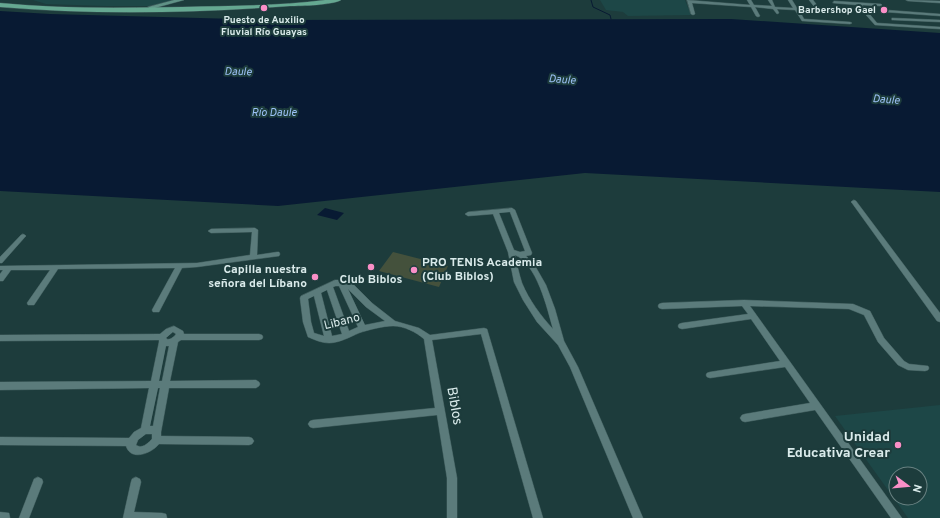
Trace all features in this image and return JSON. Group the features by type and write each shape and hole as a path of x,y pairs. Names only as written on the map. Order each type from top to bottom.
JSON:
{"main road":[{"path":"151,8 181,0"},
{"path":"0,4 151,8 308,0"},
{"path":"0,4 66,10 148,10 223,8 338,0"}],"street":[{"path":"728,0 732,10"},
{"path":"749,0 758,16"},
{"path":"770,0 777,13"},
{"path":"790,0 803,20 850,23 847,19 801,16"},
{"path":"812,0 819,10"},
{"path":"876,0 900,25"},
{"path":"908,0 939,1"},
{"path":"693,14 689,1 843,13 833,1"},
{"path":"833,1 880,5"},
{"path":"709,2 712,10"},
{"path":"858,3 876,24 940,28"},
{"path":"886,11 940,15"},
{"path":"894,19 940,22"},
{"path":"854,202 940,319"},
{"path":"468,214 512,210 529,253 520,254 511,252"},
{"path":"495,211 511,252 518,282 527,300 540,320 561,343"},
{"path":"210,231 255,230 253,257"},
{"path":"0,261 23,236"},
{"path":"0,268 197,265 277,254"},
{"path":"520,254 525,258 537,277 550,307 561,343 574,367 638,518"},
{"path":"156,310 180,265"},
{"path":"31,303 56,267"},
{"path":"0,279 9,268"},
{"name":"Libano","path":"335,283 342,283 351,287 369,305 393,324 363,329 329,340 320,339 311,335 307,322 304,298 335,283"},
{"path":"342,283 363,329"},
{"path":"329,286 347,335"},
{"path":"317,292 329,340"},
{"path":"744,303 897,518"},
{"path":"662,306 744,303 850,306 867,313 881,340 901,363 908,367 925,368"},
{"path":"682,326 753,316"},
{"path":"393,324 413,328 422,332 428,338 484,331 538,518"},
{"path":"145,430 162,339 169,330 174,330 180,333 164,384 156,436 153,445 147,450 140,452 131,447 131,442 139,433 145,430 153,430 156,436"},
{"path":"0,338 177,339 260,337"},
{"name":"Biblos","path":"428,338 452,478 452,518"},
{"path":"710,375 786,363"},
{"path":"0,386 256,384"},
{"path":"745,418 817,406"},
{"path":"313,424 441,411"},
{"path":"156,436 250,440"},
{"path":"0,441 131,442"},
{"path":"24,518 38,482"},
{"path":"136,482 128,517 162,518"}],"shaded area":[{"path":"33,0 178,0 155,6 106,6 46,4"},
{"path":"600,0 685,0 691,15 628,16 623,12 606,10"},
{"name":"Unidad Educativa Crear","path":"940,405 940,518 908,518 899,506 928,506 928,466 888,466 888,490 835,416"}],"green space":[{"name":"PRO TENIS Academia (Club Biblos)","path":"393,252 448,266 439,287 379,271"}],"water":[{"name":"Río Daule","path":"0,11 50,14 273,20 731,19 940,33 940,192 585,173 278,206 0,191"},
{"path":"325,208 344,213 337,220 317,215"}],"waterway":[{"path":"591,0 593,7 610,15 611,19"}],"place":[{"name":"Puesto de Auxilio Fluvial Río Guayas","path":"264,8"},
{"name":"Barbershop Gael","path":"884,10"},
{"name":"Club Biblos","path":"371,267"},
{"name":"PRO TENIS Academia (Club Biblos)","path":"414,270"},
{"name":"Capilla nuestra señora del Líbano","path":"315,277"},
{"name":"Unidad Educativa Crear","path":"898,445"}],"water label":[{"name":"Daule","path":"238,72"},
{"name":"Daule","path":"562,80"},
{"name":"Daule","path":"886,100"}]}
